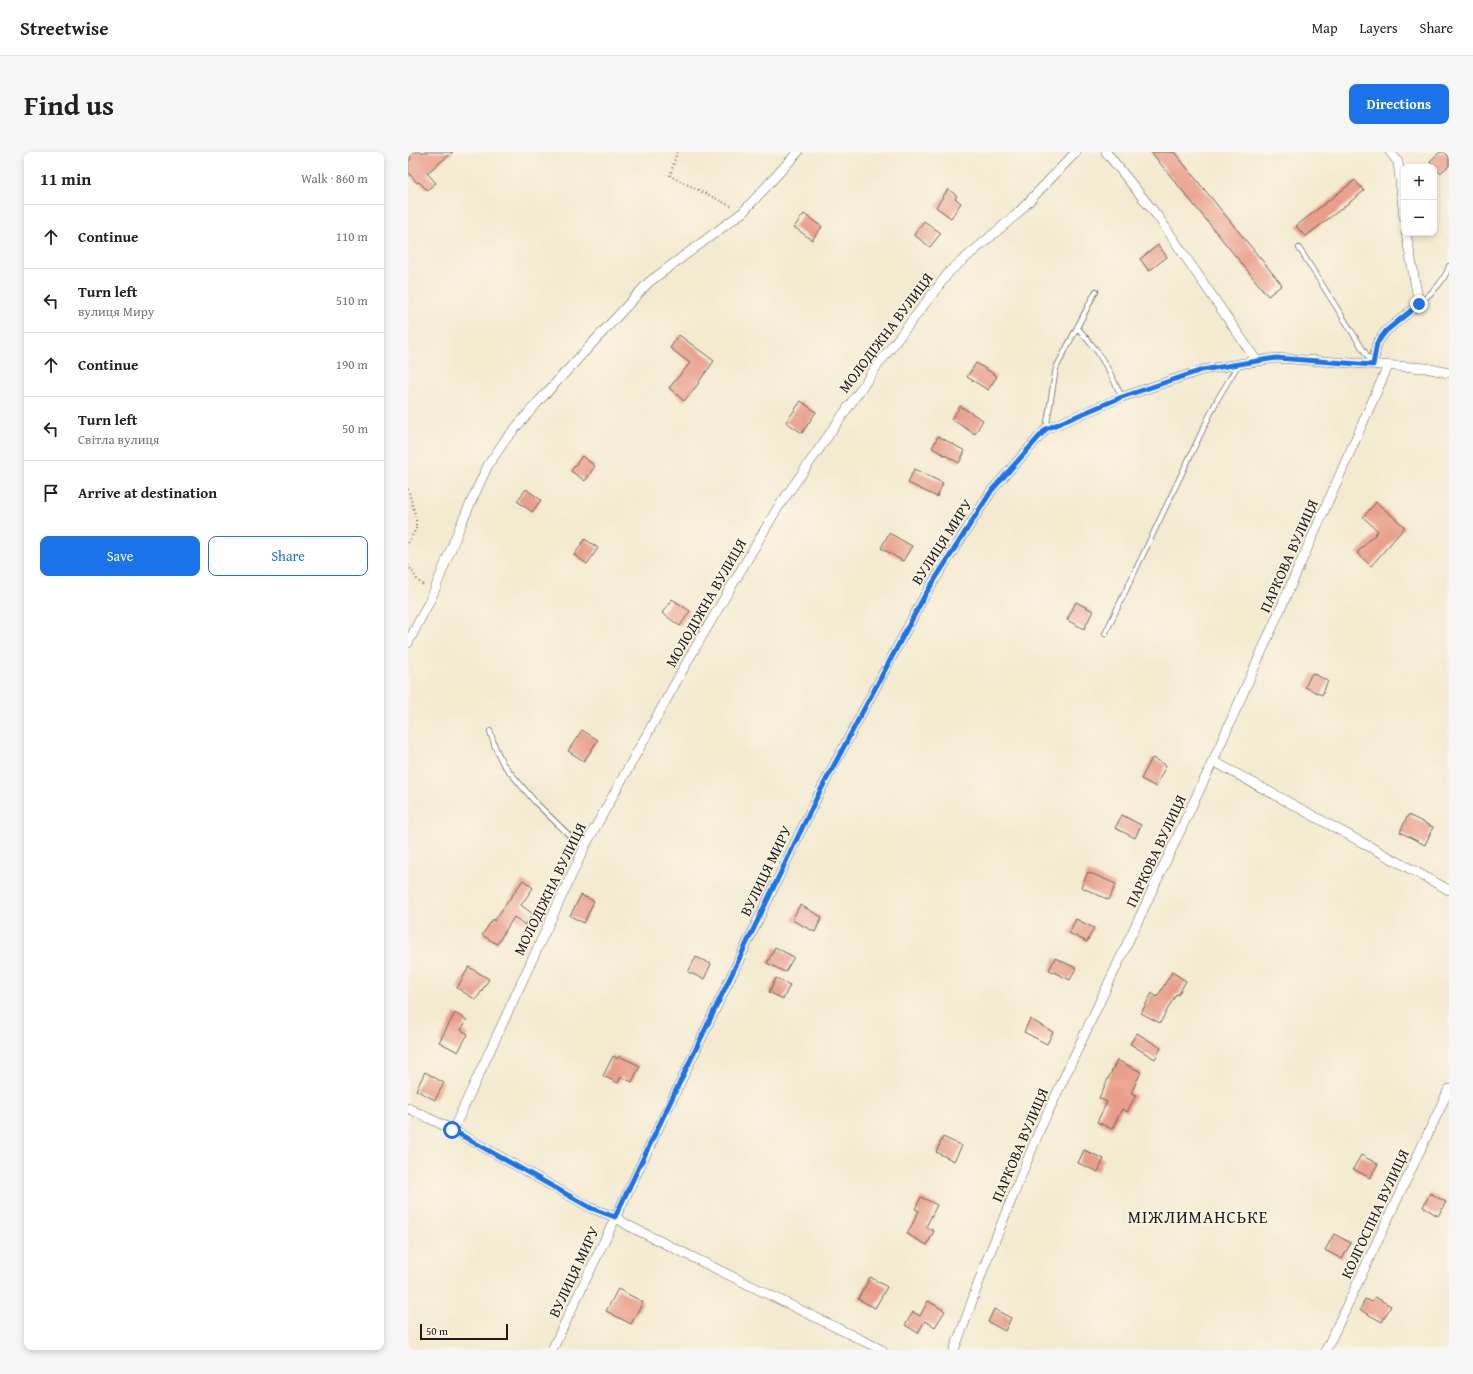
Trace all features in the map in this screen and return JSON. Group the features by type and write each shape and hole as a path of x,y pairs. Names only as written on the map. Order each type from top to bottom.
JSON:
{"street":[{"path":"408,643 433,594 461,524 485,472 506,439 538,402 649,282 743,212 798,152"},
{"name":"МОЛОДІЖНА ВУЛИЦЯ","path":"452,1130 585,846 691,655 778,509 877,366 950,271 1017,214 1075,152"},
{"path":"1106,152 1159,218 1256,360"},
{"path":"1390,152 1398,162 1402,200"},
{"path":"1373,365 1377,343 1386,331 1419,304 1407,236"},
{"path":"1046,429 1122,397 1202,370 1256,360 1276,358 1426,368 1449,373"},
{"name":"ПАРКОВА ВУЛИЦЯ","path":"954,1350 984,1266 1040,1129 1213,761 1388,366"},
{"name":"ВУЛИЦЯ МИРУ","path":"552,1350 817,797 925,595 992,490 1046,429"},
{"path":"1213,761 1449,890"},
{"name":"КОЛГОСПНА ВУЛИЦЯ","path":"1326,1350 1449,1089"},
{"path":"408,1108 452,1130 591,1208 615,1217 629,1226 882,1350"}],"lane":[{"path":"1299,248 1373,365"},
{"path":"1419,304 1442,283 1449,266"},
{"path":"1046,429 1056,368 1096,291"},
{"path":"1077,327 1097,351 1122,397"},
{"path":"1106,634 1217,400 1239,363"},
{"path":"490,730 495,747 503,764 536,803 571,837 585,846"}],"path":[{"path":"677,152 670,176 743,212"},
{"path":"408,489 416,518 416,529 408,543"},
{"path":"408,565 418,581 433,594"}],"building":[{"path":"408,152 453,152 427,173 436,183 427,190 419,182 417,183 408,172 408,162 411,158"},
{"path":"1151,152 1174,152 1282,285 1268,296"},
{"path":"1440,152 1445,152 1449,157 1449,166 1440,173 1437,169 1437,164 1432,164 1430,161"},
{"path":"1355,180 1364,191 1305,237 1296,226"},
{"path":"948,189 957,196 955,198 961,203 951,218 936,207"},
{"path":"804,214 822,227 812,240 794,227"},
{"path":"924,221 941,233 930,247 914,235"},
{"path":"1158,245 1167,257 1149,271 1140,259"},
{"path":"679,335 714,361 684,401 669,388 690,363 670,348"},
{"path":"976,363 997,376 988,390 967,377"},
{"path":"801,401 816,412 802,433 786,422"},
{"path":"960,406 983,420 975,434 951,419"},
{"path":"938,436 965,451 959,463 932,448"},
{"path":"582,456 595,466 585,481 571,471"},
{"path":"914,469 943,483 937,497 908,483"},
{"path":"526,489 541,500 532,512 517,501"},
{"path":"1376,502 1405,527 1371,566 1357,553 1378,531 1363,517"},
{"path":"889,533 912,546 903,561 881,548"},
{"path":"585,539 598,548 587,564 574,555"},
{"path":"672,599 690,611 680,626 662,613"},
{"path":"1076,602 1093,611 1084,629 1067,620"},
{"path":"1312,673 1328,681 1322,695 1305,687"},
{"path":"582,730 598,740 584,761 568,751"},
{"path":"1152,758 1166,765 1156,787 1141,779"},
{"path":"1122,815 1141,825 1135,838 1115,828"},
{"path":"1408,815 1433,827 1425,845 1400,832"},
{"path":"1088,872 1116,884 1109,900 1081,887"},
{"path":"523,880 533,888 521,905 533,914 525,925 514,917 497,944 482,935 493,919 494,921"},
{"path":"581,895 594,901 584,923 570,916"},
{"path":"800,905 822,917 815,932 792,920"},
{"path":"1076,919 1094,928 1087,942 1069,933"},
{"path":"775,947 794,957 785,972 767,963"},
{"path":"696,957 711,964 704,979 688,972"},
{"path":"1055,958 1076,968 1070,980 1049,970"},
{"path":"469,967 489,979 476,1000 457,988"},
{"path":"1172,972 1186,981 1178,995 1176,994 1160,1023 1141,1013 1152,993 1157,997"},
{"path":"776,978 790,985 783,999 769,992"},
{"path":"455,1013 467,1020 461,1030 468,1034 458,1052 439,1042"},
{"path":"1030,1019 1053,1032 1047,1044 1024,1032"},
{"path":"1137,1033 1161,1048 1155,1059 1130,1044"},
{"path":"613,1056 618,1059 619,1056 640,1066 632,1082 621,1077 618,1083 603,1076"},
{"path":"1117,1060 1141,1072 1131,1093 1136,1095 1127,1112 1122,1109 1112,1129 1097,1122 1107,1102 1099,1098"},
{"path":"425,1072 444,1083 435,1100 416,1090"},
{"path":"943,1137 962,1146 954,1161 936,1152"},
{"path":"1084,1150 1104,1159 1098,1172 1078,1163"},
{"path":"1361,1155 1378,1164 1370,1178 1353,1169"},
{"path":"1430,1193 1446,1202 1438,1216 1423,1207"},
{"path":"921,1197 937,1205 926,1227 934,1231 927,1245 907,1234 919,1211 915,1209"},
{"path":"1334,1234 1351,1243 1342,1259 1325,1250"},
{"path":"870,1277 887,1287 875,1308 858,1299"},
{"path":"618,1289 643,1302 631,1324 606,1311"},
{"path":"1375,1297 1391,1306 1382,1322 1360,1310 1365,1299 1372,1302"},
{"path":"928,1301 945,1311 935,1327 925,1321 918,1333 905,1325 913,1312 920,1316"},
{"path":"994,1309 1011,1318 1005,1331 988,1322"}],"district":[{"name":"МІЖЛИМАНСЬКЕ","path":"1198,1217"}],"route":[{"path":"452,1130 591,1208 615,1217 817,797 925,595 992,490 1046,429 1122,397 1202,370 1256,360 1276,358 1373,365 1377,343 1386,331 1419,304"}]}
